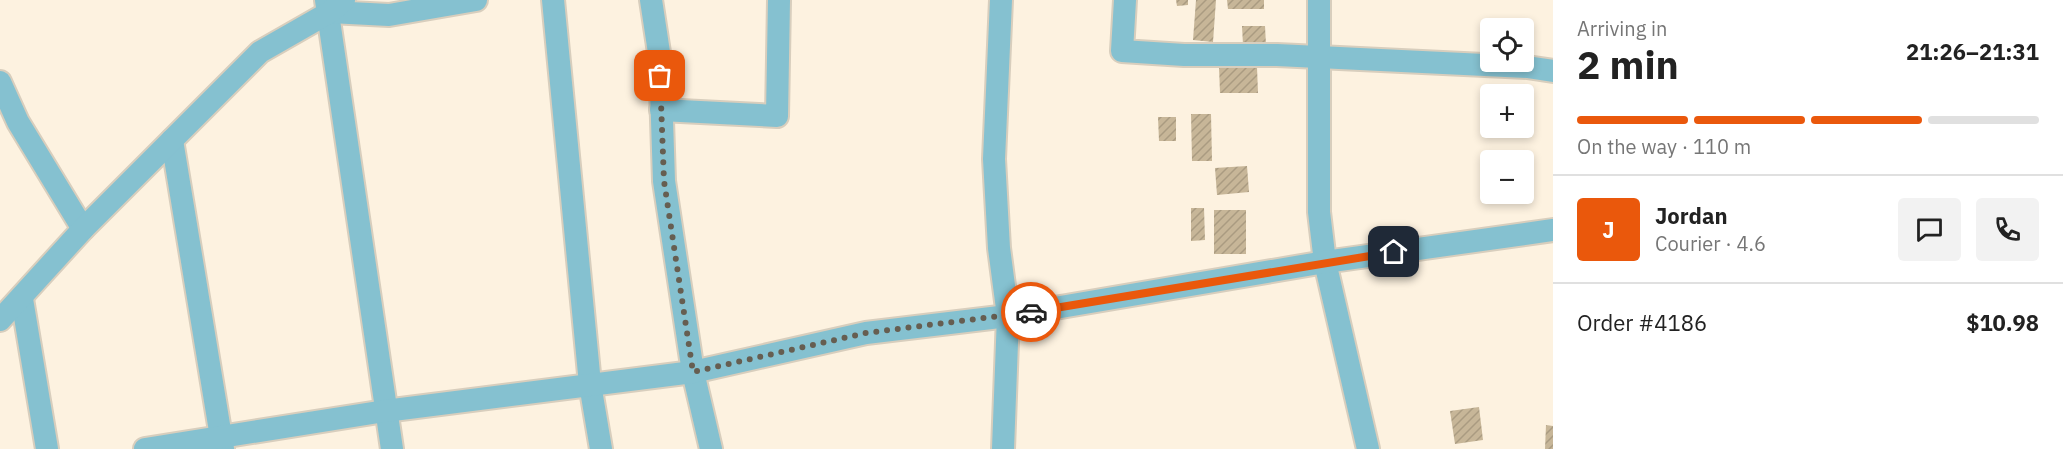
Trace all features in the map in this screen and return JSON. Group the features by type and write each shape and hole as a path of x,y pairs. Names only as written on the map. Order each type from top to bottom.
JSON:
{"street":[{"path":"0,320 22,299 83,229 261,51 333,4 389,15 476,0"},
{"path":"553,0 590,384 601,449"},
{"path":"651,0 660,58 664,181 693,372 711,449"},
{"path":"661,110 777,116 778,0"},
{"path":"1001,0 994,159 999,248 1008,316 1003,449"},
{"path":"1125,0 1122,51 1184,55 1276,55 1553,71"},
{"path":"1319,0 1319,212 1325,262 1368,449"},
{"path":"333,4 385,411 392,449"},
{"path":"0,82 18,122 83,229"},
{"path":"172,140 222,443"},
{"path":"145,449 222,443 385,411 693,372 866,333 1008,316 1325,262 1553,230"},
{"path":"22,299 47,449"}],"building":[{"path":"1176,0 1188,0 1188,5 1177,6"},
{"path":"1196,0 1216,0 1213,42 1193,40"},
{"path":"1227,0 1264,0 1264,9 1228,9"},
{"path":"1242,26 1265,26 1266,45 1243,45"},
{"path":"1219,67 1257,67 1258,93 1220,93"},
{"path":"1191,114 1211,114 1212,161 1192,161"},
{"path":"1158,117 1176,117 1176,141 1159,141"},
{"path":"1247,166 1249,192 1217,195 1215,168"},
{"path":"1191,208 1204,208 1205,240 1191,241"},
{"path":"1214,210 1246,210 1246,254 1214,254"},
{"path":"1479,407 1483,440 1455,444 1450,411"},
{"path":"1546,425 1553,426 1553,449 1545,449"}],"way so far":[{"path":"660,76 664,181 693,372 866,333 1031,312"}],"route":[{"path":"1031,312 1394,252"}]}
